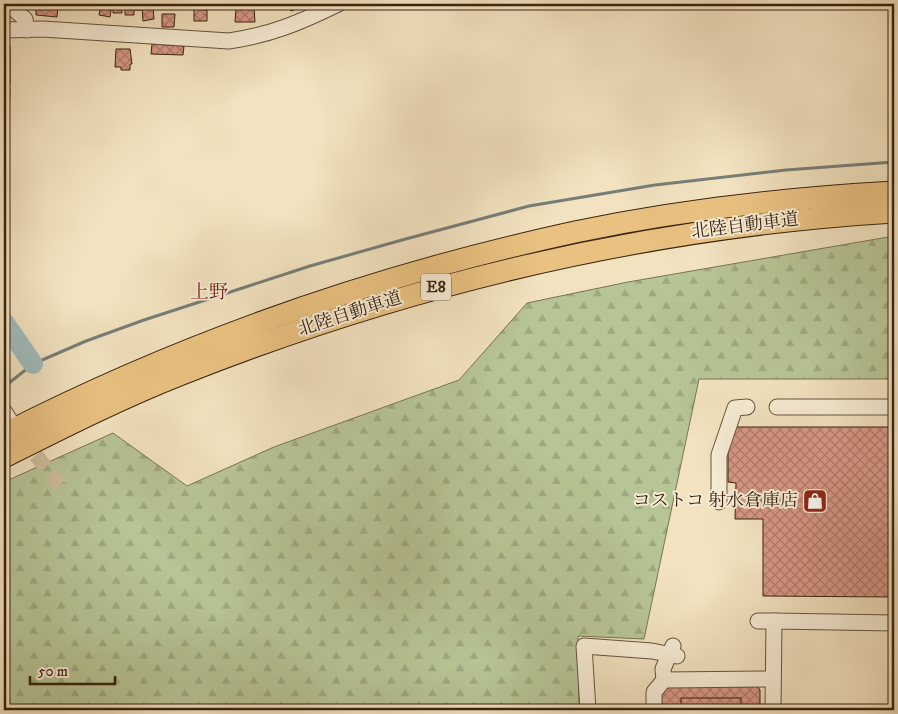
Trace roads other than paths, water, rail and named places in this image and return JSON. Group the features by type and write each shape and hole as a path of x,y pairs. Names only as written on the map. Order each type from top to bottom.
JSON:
{"highway":[{"name":"北陸自動車道","path":"6,424 102,387 172,356 306,306 376,284 501,250 576,232 716,208 785,200 894,192"},
{"name":"北陸自動車道","path":"4,457 110,405 197,368 316,324 446,284 537,262 649,239 758,224 894,212"}],"street":[{"path":"8,4 24,19 27,30"},
{"path":"4,30 229,41 256,37 282,30 338,4"},
{"path":"719,502 720,455 735,408 747,407"},
{"path":"777,407 894,407"},
{"path":"758,621 894,623"},
{"path":"773,710 774,621"},
{"path":"588,710 584,646 674,652 663,669 664,680 654,692 654,710"},
{"path":"664,680 773,680"}],"waterway":[{"path":"4,391 9,383 33,364 86,341 144,320 310,266 529,206 655,185 786,170 894,162"},
{"path":"4,322 33,364"}],"tunnel":[{"path":"22,437 60,486"}],"place":[{"name":"コストコ 射水倉庫店","path":"815,501"}],"district":[{"name":"上野","path":"209,292"}]}
